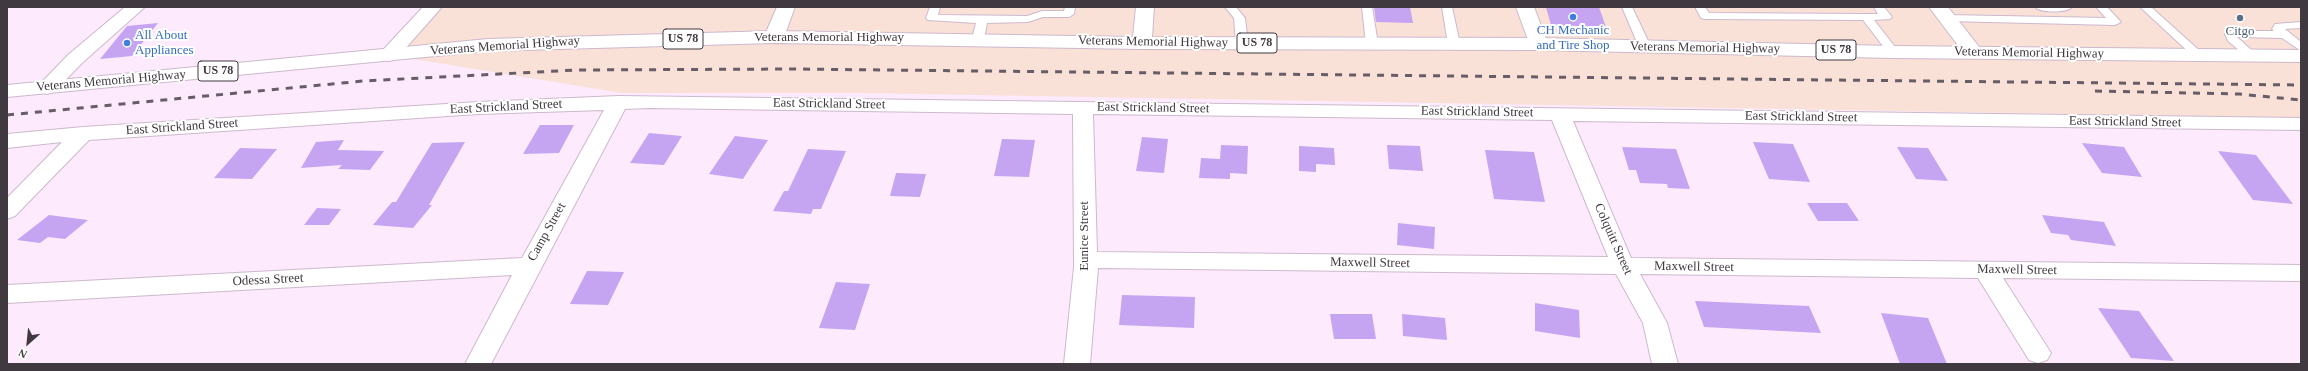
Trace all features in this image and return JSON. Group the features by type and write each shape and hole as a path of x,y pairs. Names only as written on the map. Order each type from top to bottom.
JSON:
{"street":[{"path":"47,88 75,59 136,7"},
{"path":"389,55 433,7"},
{"path":"774,37 786,7"},
{"path":"1142,43 1145,7"},
{"path":"1525,7 1538,44"},
{"path":"1943,13 1973,52"},
{"name":"Veterans Memorial Highway","path":"7,92 488,46 774,37 978,39 1142,43 1538,44 1893,52 2301,56"},
{"name":"East Strickland Street","path":"7,141 83,134 492,107 619,102 2301,124"},
{"name":"Camp Street","path":"478,364 529,266 619,102"},
{"name":"Eunice Street","path":"1077,364 1086,260 1083,107"},
{"name":"Colquitt Street","path":"1560,114 1623,266 1654,323 1665,364"},
{"path":"7,211 83,134"},
{"name":"Maxwell Street","path":"1086,260 2301,273"},
{"name":"Odessa Street","path":"7,294 529,266"},
{"path":"1985,270 2038,353"}],"lane":[{"path":"935,7 932,18 982,20 1028,20 1042,14 1069,14 1070,7"},
{"path":"1230,7 1239,18 1242,43"},
{"path":"1367,7 1372,44"},
{"path":"1447,7 1454,44"},
{"path":"1627,7 1645,47"},
{"path":"1700,7 1705,16 1886,17 1879,7"},
{"path":"2040,7 2067,7"},
{"path":"1943,13 2115,22 2101,7"},
{"path":"2145,7 2196,54"},
{"path":"1866,17 1893,52"},
{"path":"978,39 982,20"},
{"path":"2301,25 2279,26 2278,29 2301,48"},
{"path":"2250,55 2232,39 2231,34 2286,35"}],"shaded area":[{"path":"434,7 2301,7 2301,118 859,93 622,93 389,55"}],"building":[{"path":"1374,7 1410,7 1413,23 1376,22"},
{"path":"1546,7 1599,7 1606,27 1551,25"},
{"path":"158,23 132,56 100,59 127,26"},
{"path":"540,125 574,125 559,153 523,154"},
{"path":"649,133 682,136 664,165 630,163"},
{"path":"735,136 768,140 743,179 709,174"},
{"path":"1142,137 1168,139 1164,173 1136,171"},
{"path":"1002,139 1035,140 1029,177 994,176"},
{"path":"344,140 338,150 384,151 370,170 338,169 342,165 301,168 316,142"},
{"path":"465,142 429,205 432,205 413,228 373,225 392,202 396,202 432,143"},
{"path":"1753,142 1793,144 1810,182 1769,179"},
{"path":"2082,143 2124,147 2142,177 2102,173"},
{"path":"1221,145 1248,146 1247,174 1230,173 1230,179 1199,178 1201,158 1220,159"},
{"path":"1387,145 1420,146 1423,171 1389,169"},
{"path":"1299,146 1334,148 1335,165 1316,164 1316,172 1299,171"},
{"path":"1622,147 1676,149 1690,189 1668,188 1667,184 1640,183 1636,170 1629,170"},
{"path":"1897,147 1928,148 1948,181 1916,179"},
{"path":"240,148 277,149 252,179 214,178"},
{"path":"808,149 846,151 821,209 813,209 811,214 773,211 784,191 788,191"},
{"path":"1485,150 1534,152 1545,202 1494,199"},
{"path":"2218,151 2256,155 2293,204 2253,200"},
{"path":"896,173 926,174 920,197 890,196"},
{"path":"1807,203 1847,203 1859,221 1818,221"},
{"path":"317,208 341,209 329,225 304,225"},
{"path":"49,215 88,220 65,239 48,237 40,243 17,240"},
{"path":"2042,215 2104,222 2116,246 2071,240 2068,235 2051,233"},
{"path":"1398,223 1435,227 1434,249 1397,245"},
{"path":"587,271 624,272 608,305 570,304"},
{"path":"836,282 870,284 855,330 819,328"},
{"path":"1122,295 1195,297 1194,328 1119,325"},
{"path":"1695,301 1809,306 1821,333 1704,327"},
{"path":"1535,303 1579,310 1580,338 1535,331"},
{"path":"2098,308 2139,311 2174,361 2131,358"},
{"path":"1881,313 1928,318 1947,364 1900,364"},
{"path":"1330,314 1372,314 1376,339 1334,339"},
{"path":"1402,314 1445,318 1447,340 1403,336"}],"railway":[{"path":"7,115 363,81 577,70 793,69 2301,85"},
{"path":"2095,91 2239,94 2301,100"}],"place":[{"name":"CH Mechanic and Tire Shop","path":"1573,17"},
{"name":"Citgo","path":"2240,18"},
{"name":"All About Appliances","path":"127,43"}]}
